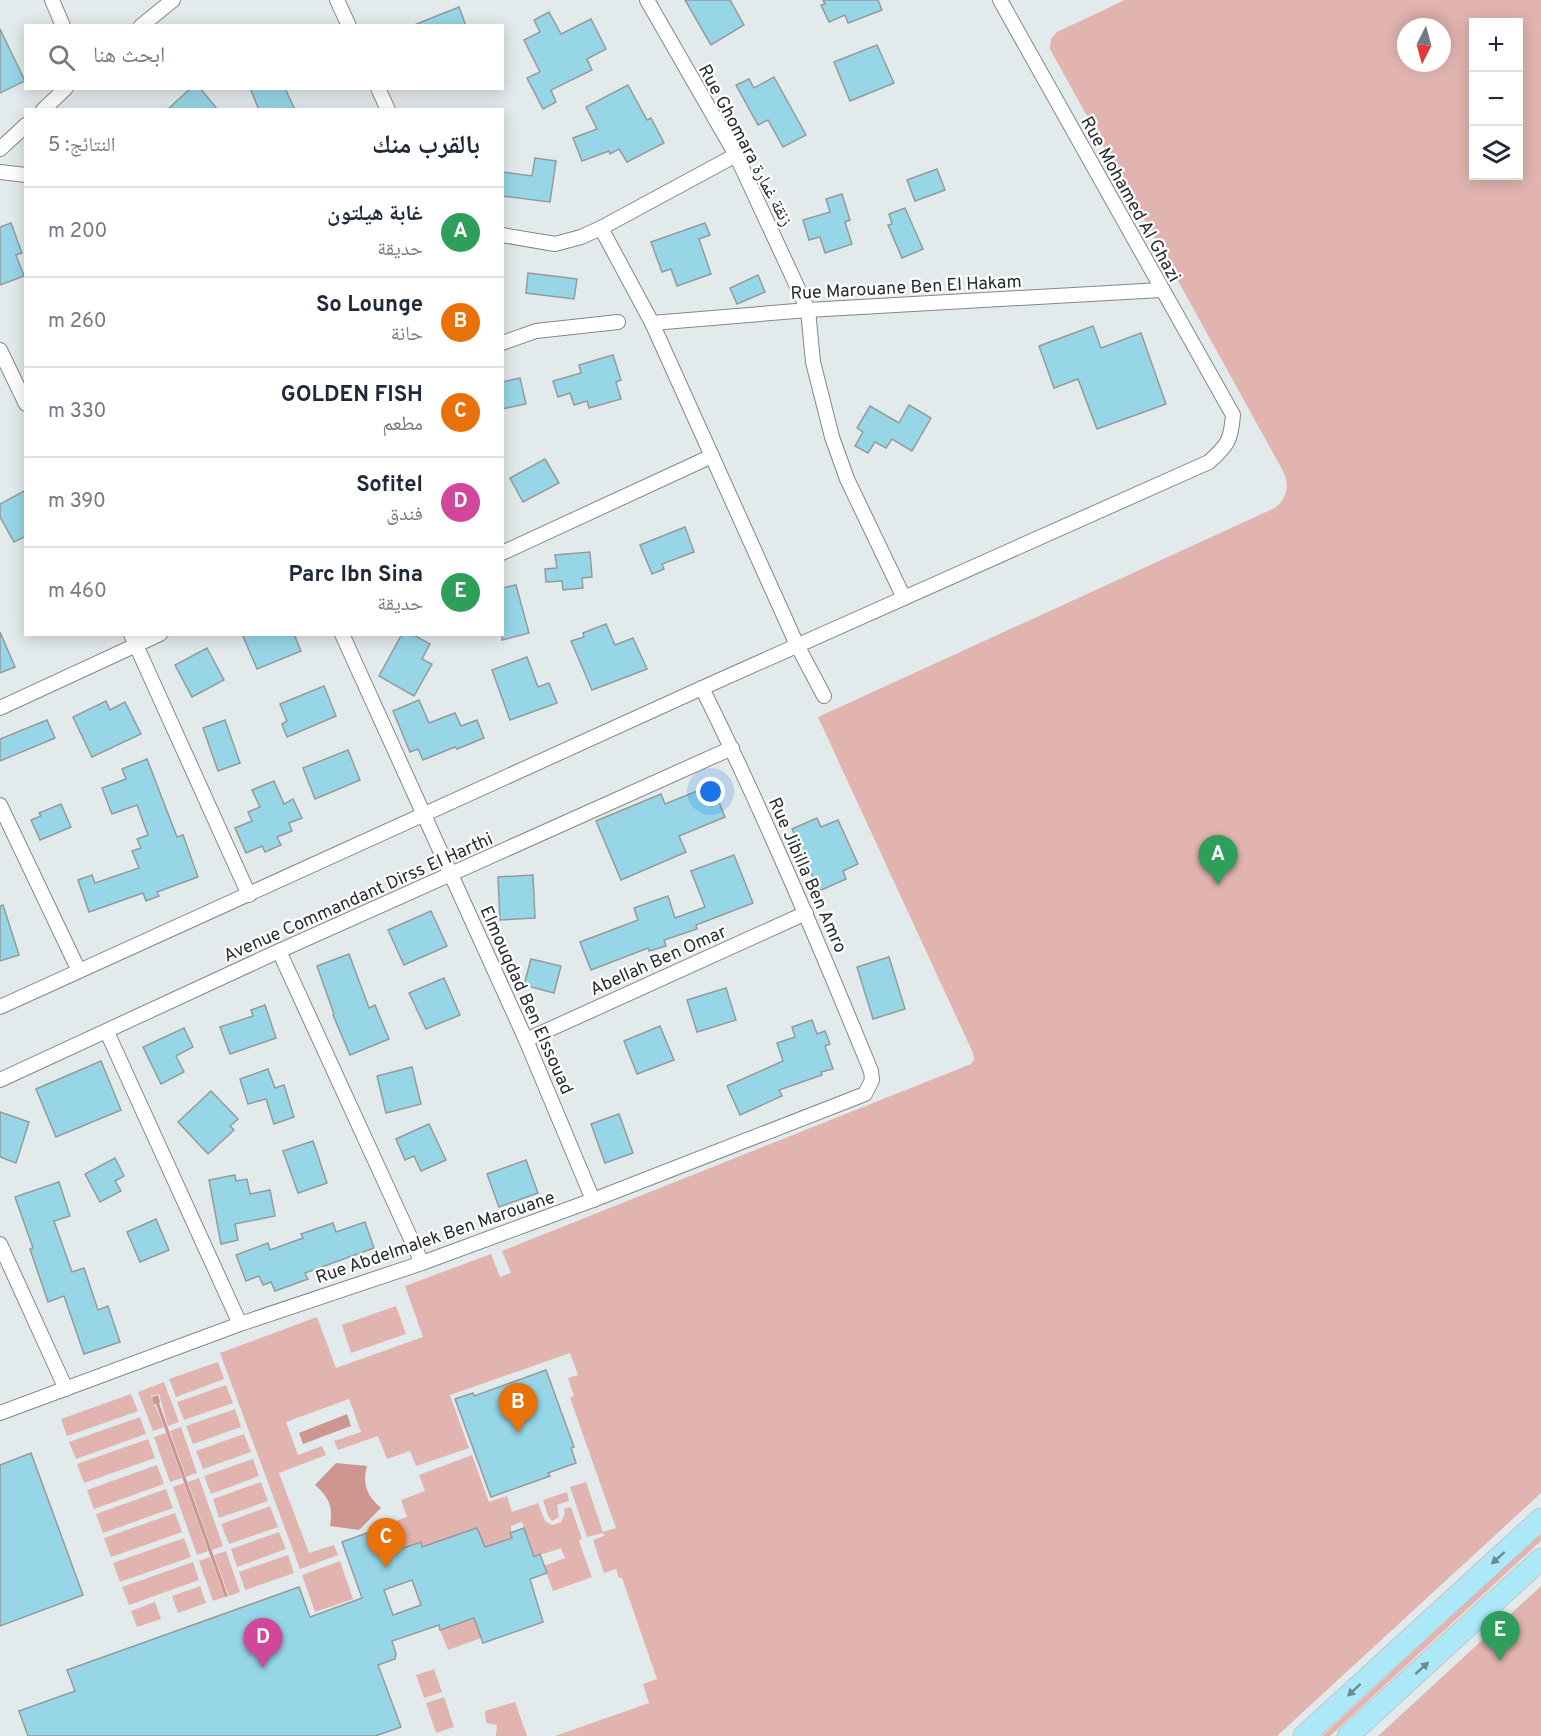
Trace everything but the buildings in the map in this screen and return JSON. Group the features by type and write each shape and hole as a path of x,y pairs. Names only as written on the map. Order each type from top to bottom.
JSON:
{"main road":[{"path":"1304,1736 1541,1519"},
{"path":"1348,1736 1541,1559"}],"street":[{"path":"52,0 62,24"},
{"path":"143,24 173,0"},
{"path":"337,0 348,24"},
{"name":"Rue Ghomara زنقة غمارة","path":"647,0 736,155 808,310 813,362 832,437 848,479 904,598"},
{"name":"Rue Mohamed Al Ghazi","path":"904,598 1209,462 1224,448 1232,432 1233,415 1000,0"},
{"path":"45,108 64,90"},
{"path":"379,90 387,108"},
{"path":"0,149 24,127"},
{"path":"504,235 555,244 581,237 736,155"},
{"path":"0,172 24,175"},
{"path":"601,228 652,323 797,645 824,696"},
{"name":"Rue Marouane Ben El Hakam","path":"652,323 808,310 1161,290"},
{"path":"504,342 536,331 618,322"},
{"path":"0,350 5,375 24,401"},
{"path":"504,552 712,456"},
{"path":"0,1007 904,598"},
{"path":"0,708 134,640 151,636"},
{"name":"Elmouqdad Ben Elssouad","path":"343,636 526,1040 593,1200"},
{"path":"134,640 249,895"},
{"name":"Rue Jibilla Ben Amro","path":"702,688 732,748 806,913 871,1071 872,1080"},
{"name":"Avenue Commandant Dirss El Harthi","path":"0,1080 279,951 732,748"},
{"path":"0,805 79,971"},
{"name":"Abellah Ben Omar","path":"526,1040 806,913"},
{"path":"279,951 422,1263"},
{"path":"107,1032 240,1324"},
{"name":"Rue Abdelmalek Ben Marouane","path":"0,1413 240,1324 422,1263 593,1200 864,1094 872,1080"},
{"path":"0,1244 66,1389"}],"shaded area":[{"path":"1125,0 1541,0 1541,1493 1277,1736 555,1736 649,1703 643,1684 657,1679 622,1578 619,1578 616,1569 604,1573 593,1540 604,1536 603,1533 587,1537 570,1487 586,1482 603,1532 616,1528 570,1398 574,1396 568,1378 578,1375 570,1353 450,1395 469,1448 416,1466 410,1451 387,1459 378,1436 338,1450 334,1441 361,1432 349,1399 286,1422 298,1455 322,1446 326,1455 279,1473 309,1553 334,1545 338,1555 300,1569 220,1353 317,1317 336,1368 423,1337 405,1286 491,1254 500,1277 511,1273 502,1251 971,1064 974,1060 973,1053 818,717 1275,508 1282,500 1287,486 1283,471 1050,49 1051,39 1057,32"},
{"path":"396,1306 406,1334 351,1353 342,1325"},
{"path":"218,1362 224,1379 176,1397 169,1379"},
{"path":"164,1382 179,1422 168,1426 159,1394 151,1396 164,1427 153,1431 138,1392"},
{"path":"226,1385 233,1403 184,1420 177,1402"},
{"path":"131,1394 138,1411 67,1436 61,1419"},
{"path":"158,1395 228,1596 225,1597 156,1404 154,1404 152,1397"},
{"path":"235,1409 241,1427 193,1444 186,1426"},
{"path":"347,1414 351,1426 303,1444 299,1433"},
{"path":"140,1417 146,1434 76,1459 69,1442"},
{"path":"181,1427 197,1473 186,1477 170,1431"},
{"path":"166,1433 182,1478 170,1482 154,1437"},
{"path":"244,1434 251,1452 203,1469 196,1451"},
{"path":"148,1439 155,1458 84,1483 77,1464"},
{"path":"472,1455 489,1502 507,1496 512,1512 538,1503 545,1521 552,1525 561,1522 565,1514 564,1509 571,1507 582,1539 579,1540 580,1544 592,1577 553,1591 544,1566 565,1558 561,1548 534,1557 522,1522 511,1526 512,1538 489,1546 484,1545 477,1528 422,1547 420,1542 402,1549 393,1522 407,1517 401,1500 425,1491 419,1475"},
{"path":"253,1459 259,1476 211,1494 204,1476"},
{"path":"336,1463 367,1466 365,1478 367,1489 372,1499 381,1508 359,1530 330,1526 329,1503 315,1485"},
{"path":"157,1465 164,1484 94,1509 87,1490"},
{"path":"199,1478 223,1546 212,1550 188,1482"},
{"path":"261,1482 268,1501 219,1518 213,1499"},
{"path":"184,1483 208,1551 197,1555 173,1487"},
{"path":"166,1489 173,1508 103,1533 96,1514"},
{"path":"567,1492 569,1501 557,1505 559,1517 552,1521 543,1500"},
{"path":"270,1506 278,1527 229,1544 221,1524"},
{"path":"175,1513 182,1532 111,1557 104,1538"},
{"path":"279,1532 286,1549 237,1567 231,1549"},
{"path":"1541,1533 1541,1541 1330,1736 1322,1736"},
{"path":"184,1538 191,1557 120,1582 113,1563"},
{"path":"226,1551 240,1592 229,1596 214,1555"},
{"path":"288,1555 294,1573 245,1590 239,1572"},
{"path":"210,1557 225,1597 213,1601 199,1561"},
{"path":"340,1561 353,1599 315,1612 302,1575"},
{"path":"193,1562 199,1580 129,1605 122,1587"},
{"path":"200,1586 206,1603 178,1613 172,1596"},
{"path":"1541,1586 1541,1736 1378,1736"},
{"path":"155,1602 161,1619 137,1627 131,1611"},
{"path":"474,1618 481,1638 448,1650 440,1630"},
{"path":"434,1669 442,1692 424,1698 416,1675"},
{"path":"444,1697 454,1727 436,1733 426,1703"},
{"path":"515,1702 527,1736 496,1736 497,1725 486,1723 485,1711"}],"place":[{"name":"غابة هيلتون","path":"1218,885"},
{"name":"So Lounge","path":"518,1433"},
{"name":"GOLDEN FISH","path":"386,1568"},
{"name":"Parc Ibn Sina","path":"1500,1661"},
{"name":"Sofitel","path":"263,1668"}]}
